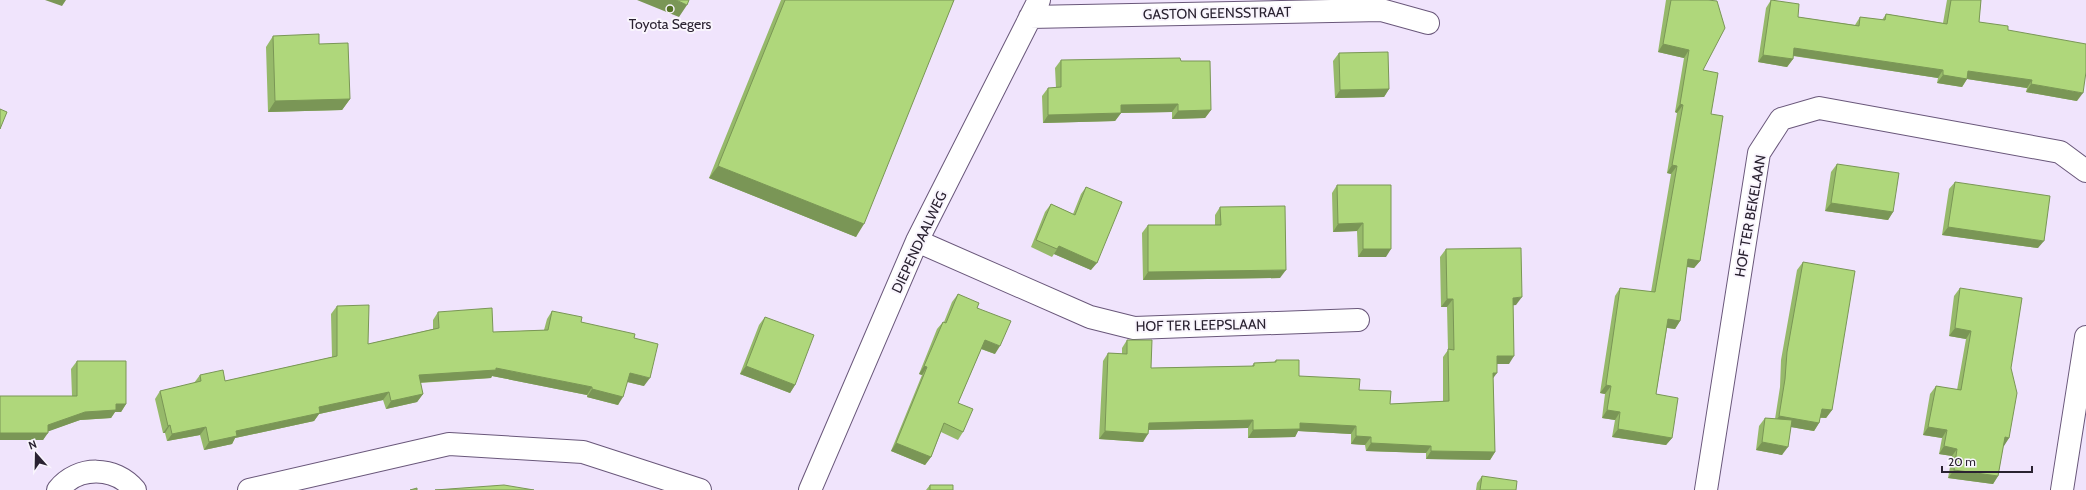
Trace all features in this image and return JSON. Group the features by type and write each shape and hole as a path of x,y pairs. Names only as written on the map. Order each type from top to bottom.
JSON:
{"street":[{"name":"GASTON GEENSSTRAAT","path":"1034,9 1381,10 1428,23"},
{"name":"DIEPENDAALWEG","path":"810,490 917,240 1034,9"},
{"name":"HOF TER BEKELAAN","path":"1706,490 1759,153 1781,119 1819,108 2060,152 2086,171"},
{"name":"HOF TER LEEPSLAAN","path":"917,240 1090,317 1134,328 1358,320"},
{"path":"2062,490 2086,337"},
{"path":"249,490 449,444 583,452 700,490"},
{"path":"58,490 71,478 85,472 101,471 116,475 129,483 135,490"}],"building":[{"path":"676,0 689,0 687,5"},
{"path":"785,0 954,0 864,224 718,166"},
{"path":"1671,0 1717,1 1725,28 1703,70 1718,73 1711,114 1723,116 1700,261 1688,259 1680,321 1668,319 1656,394 1678,398 1672,438 1618,429 1620,412 1607,410 1611,386 1606,385 1620,288 1655,292 1677,166 1672,165 1683,105 1680,104 1689,50 1663,44"},
{"path":"1771,0 1799,4 1798,17 1859,26 1860,17 1885,20 1886,14 1947,24 1951,0 1981,0 1979,22 2008,26 2008,30 2086,44 2086,72 2083,93 2031,84 2032,80 1968,71 1967,79 1943,75 1943,70 1794,48 1793,59 1763,55"},
{"path":"319,34 319,44 348,43 350,99 275,101 273,36"},
{"path":"1388,52 1389,89 1340,90 1339,53"},
{"path":"1180,58 1181,61 1210,61 1211,110 1178,111 1178,104 1121,105 1121,113 1048,115 1048,88 1061,87 1061,60"},
{"path":"0,109 7,112 0,129"},
{"path":"1837,164 1899,173 1893,212 1831,203"},
{"path":"1955,182 2050,196 2044,241 1948,227"},
{"path":"1337,185 1391,185 1391,249 1363,249 1363,223 1338,224"},
{"path":"1086,187 1122,202 1097,263 1059,246 1057,249 1036,240 1051,204 1075,215"},
{"path":"1285,206 1286,270 1148,272 1148,225 1221,225 1220,207"},
{"path":"1521,248 1522,297 1513,298 1514,356 1497,356 1497,373 1493,373 1495,452 1431,451 1431,446 1371,443 1371,437 1356,436 1356,426 1300,423 1300,429 1253,430 1253,420 1149,423 1148,434 1105,431 1108,353 1127,354 1127,340 1152,340 1151,368 1254,366 1254,363 1276,362 1276,360 1299,360 1299,376 1360,379 1359,390 1391,391 1390,404 1449,401 1448,349 1454,350 1453,299 1447,299 1446,249"},
{"path":"1803,262 1855,271 1832,410 1822,409 1819,423 1779,416 1785,379 1787,352"},
{"path":"1960,288 2022,298 2011,368 2017,393 2009,438 2005,437 1998,476 1954,470 1957,449 1944,446 1947,430 1928,427 1936,386 1961,390 1971,331 1955,328"},
{"path":"958,294 979,303 977,308 1011,321 1000,346 985,340 958,403 973,409 963,432 944,423 931,457 896,443 927,367 924,366 943,322 946,323"},
{"path":"369,305 368,344 439,328 438,312 492,308 493,332 548,330 552,311 582,317 581,322 635,334 634,338 658,344 650,378 630,373 623,397 592,389 592,387 496,368 496,370 419,375 423,394 391,401 389,392 319,407 320,413 236,431 237,436 209,442 206,427 172,434 170,425 168,426 160,391 201,381 200,375 223,370 225,381 337,356 337,306"},
{"path":"765,317 814,335 795,385 746,366"},
{"path":"77,361 126,361 126,404 116,404 116,410 85,412 48,425 48,433 0,433 0,396 77,396"},
{"path":"1765,418 1792,420 1788,447 1762,442"},
{"path":"1482,476 1517,481 1516,490 1480,490"},
{"path":"504,485 534,490 435,490"},
{"path":"930,485 953,485 953,490 930,490"}],"place":[{"name":"Toyota Segers","path":"670,9"}]}
